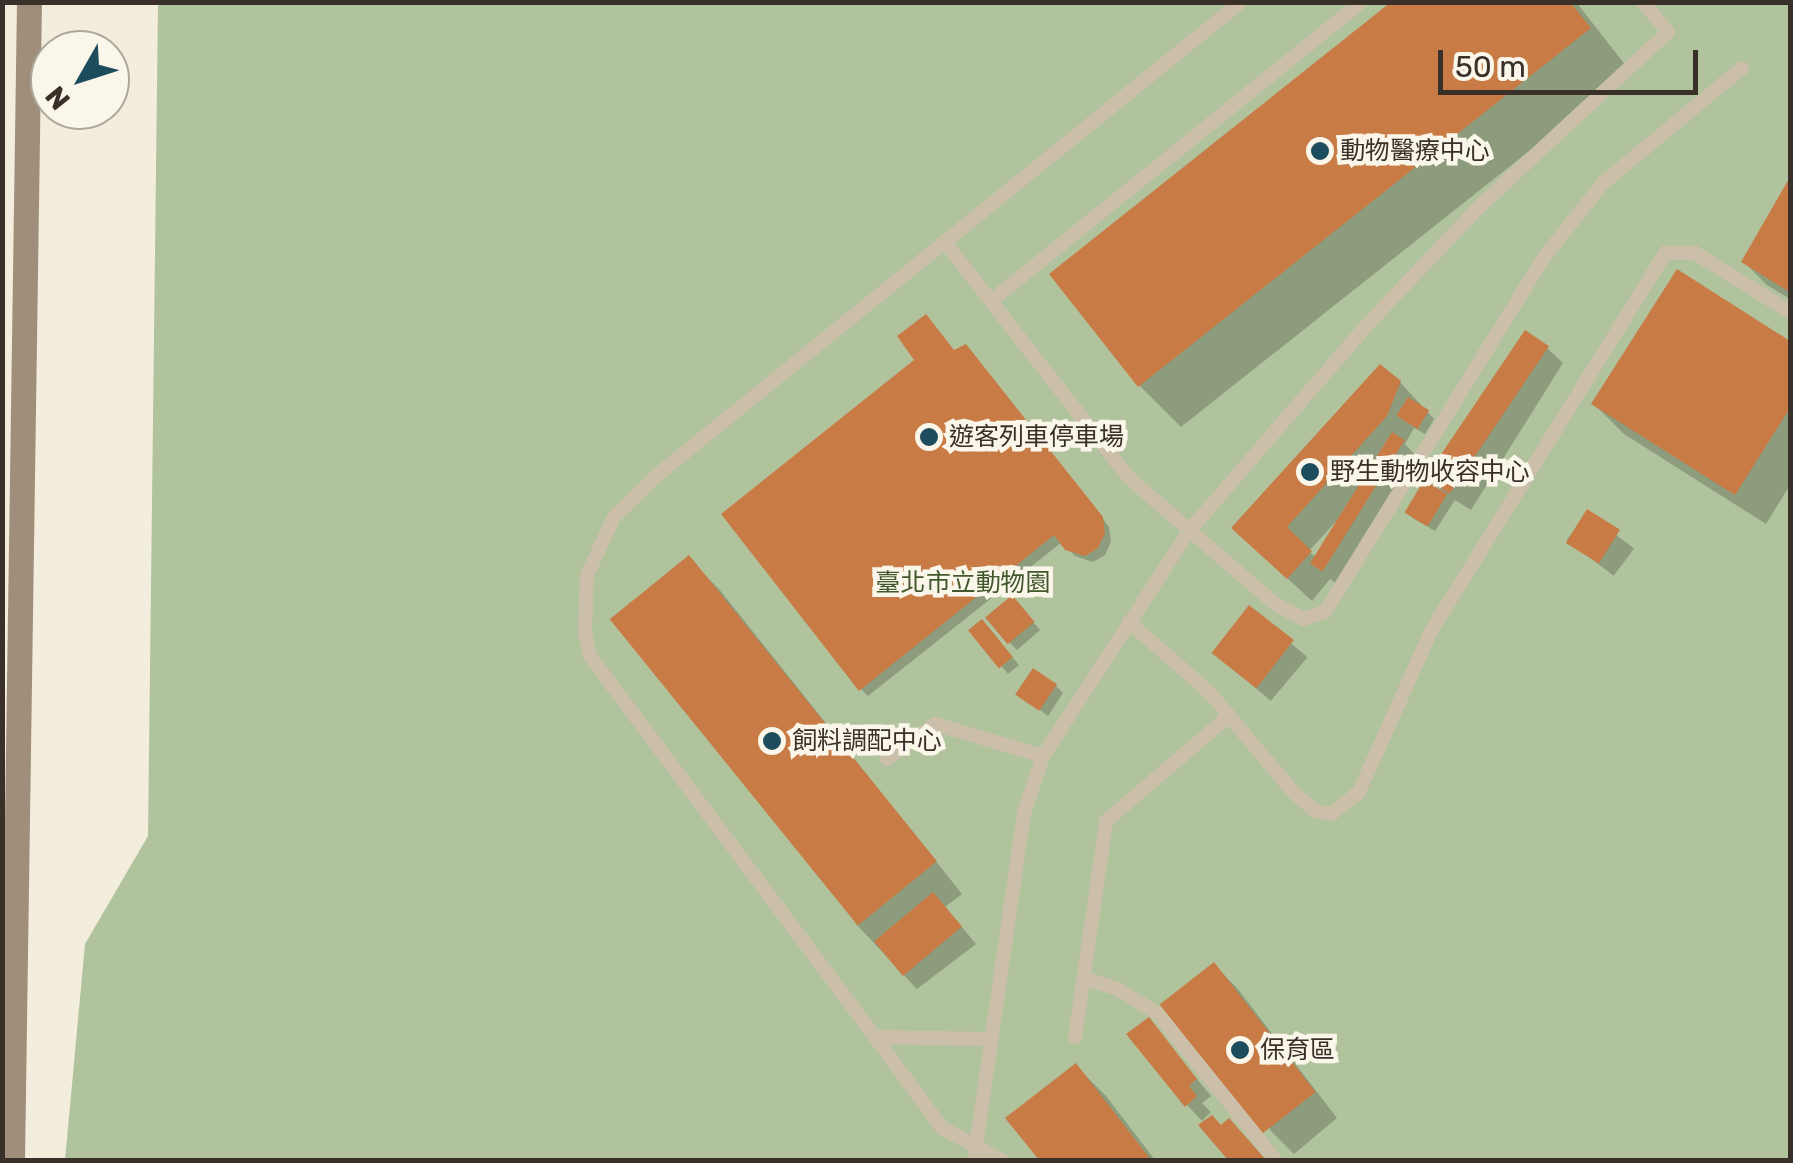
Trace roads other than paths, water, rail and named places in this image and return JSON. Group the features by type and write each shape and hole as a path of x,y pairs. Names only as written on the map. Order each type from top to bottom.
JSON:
{"street":[{"path":"12,1160 28,2"}],"lane":[{"path":"1002,1160 975,1154 942,1128 590,656 585,632 588,575 614,517 656,476 947,245 1241,2"},
{"path":"991,301 1361,2"},
{"path":"975,1154 1024,813 1043,756 1190,530 1366,326 1455,233 1668,32 1643,2"},
{"path":"947,245 1128,477 1276,604 1302,619 1325,612 1500,320 1603,183 1742,68"},
{"path":"1130,622 1182,666 1315,811 1332,814 1347,806 1359,792 1431,631 1665,253 1695,253 1790,312"},
{"path":"1076,1037 1106,821 1229,716"},
{"path":"887,759 935,724 1043,756"},
{"path":"1084,978 1117,988 1157,1013 1275,1158"},
{"path":"875,1038 992,1039"}],"place":[{"name":"動物醫療中心","path":"1320,151"},
{"name":"遊客列車停車場","path":"929,437"},
{"name":"野生動物收容中心","path":"1310,472"},
{"name":"飼料調配中心","path":"772,741"},
{"name":"保育區","path":"1240,1050"}],"park label":[{"name":"臺北市立動物園","path":"963,583"}]}
